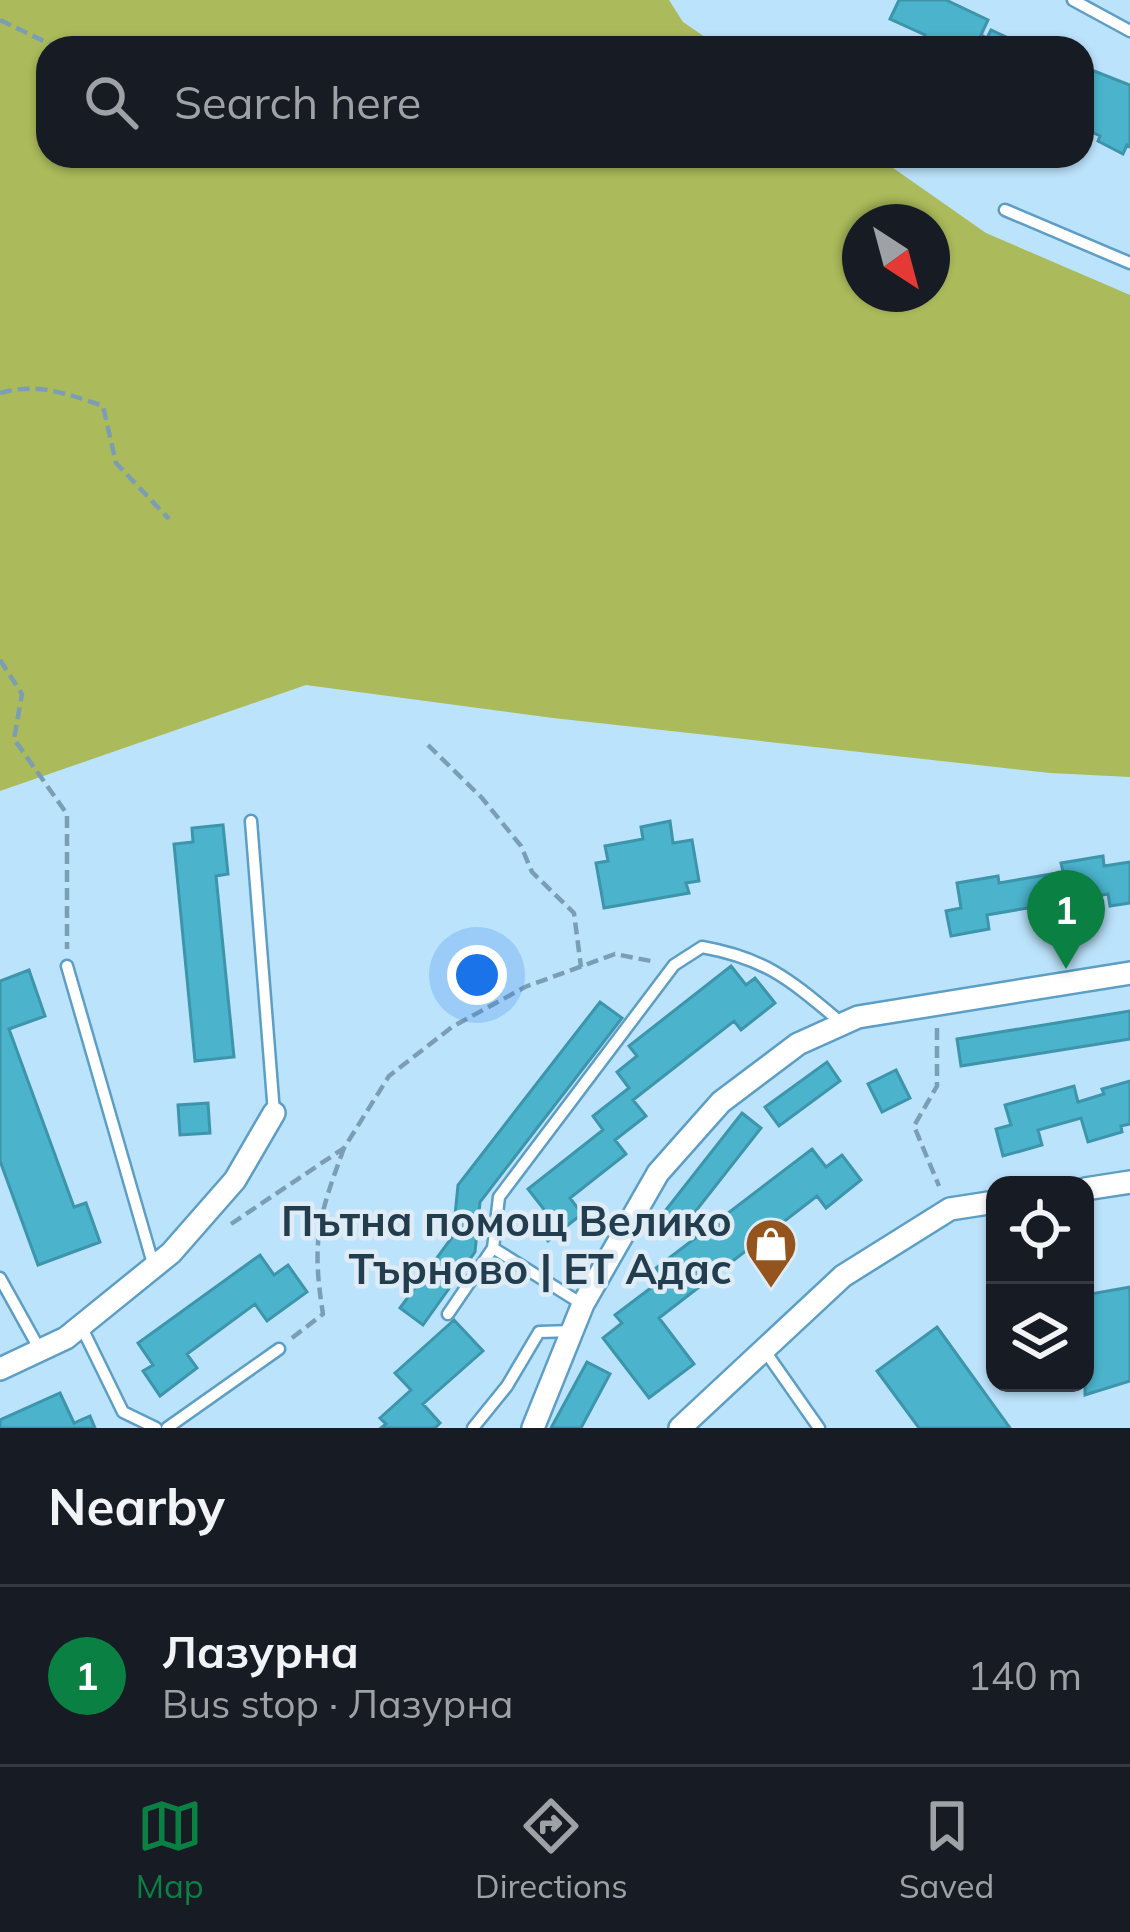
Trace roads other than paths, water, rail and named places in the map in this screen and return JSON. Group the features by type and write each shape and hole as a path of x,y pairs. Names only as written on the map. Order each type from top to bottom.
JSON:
{"street":[{"path":"533,1428 584,1304 658,1173 721,1102 797,1044 858,1017 1130,974"},
{"path":"0,1369 81,1326 154,1267 235,1180 274,1113"},
{"path":"1094,1188 1130,1182"},
{"path":"680,1428 843,1276 950,1209 986,1203"}],"lane":[{"path":"1073,0 1130,31"},
{"path":"1005,209 1130,263"},
{"path":"251,821 274,1113"},
{"path":"448,1313 493,1248 499,1197 674,964 702,947 746,955 782,974 843,1024"},
{"path":"67,966 154,1267"},
{"path":"493,1248 584,1304"},
{"path":"0,1278 40,1350"},
{"path":"81,1326 123,1412 155,1428"},
{"path":"473,1428 507,1386 539,1331 572,1331"},
{"path":"167,1428 279,1349"},
{"path":"765,1351 819,1428"}],"place":[{"name":"Лазурна","path":"1066,969"},
{"name":"Пътна помощ Велико Търново | ЕТ Адас","path":"771,1290"}]}
